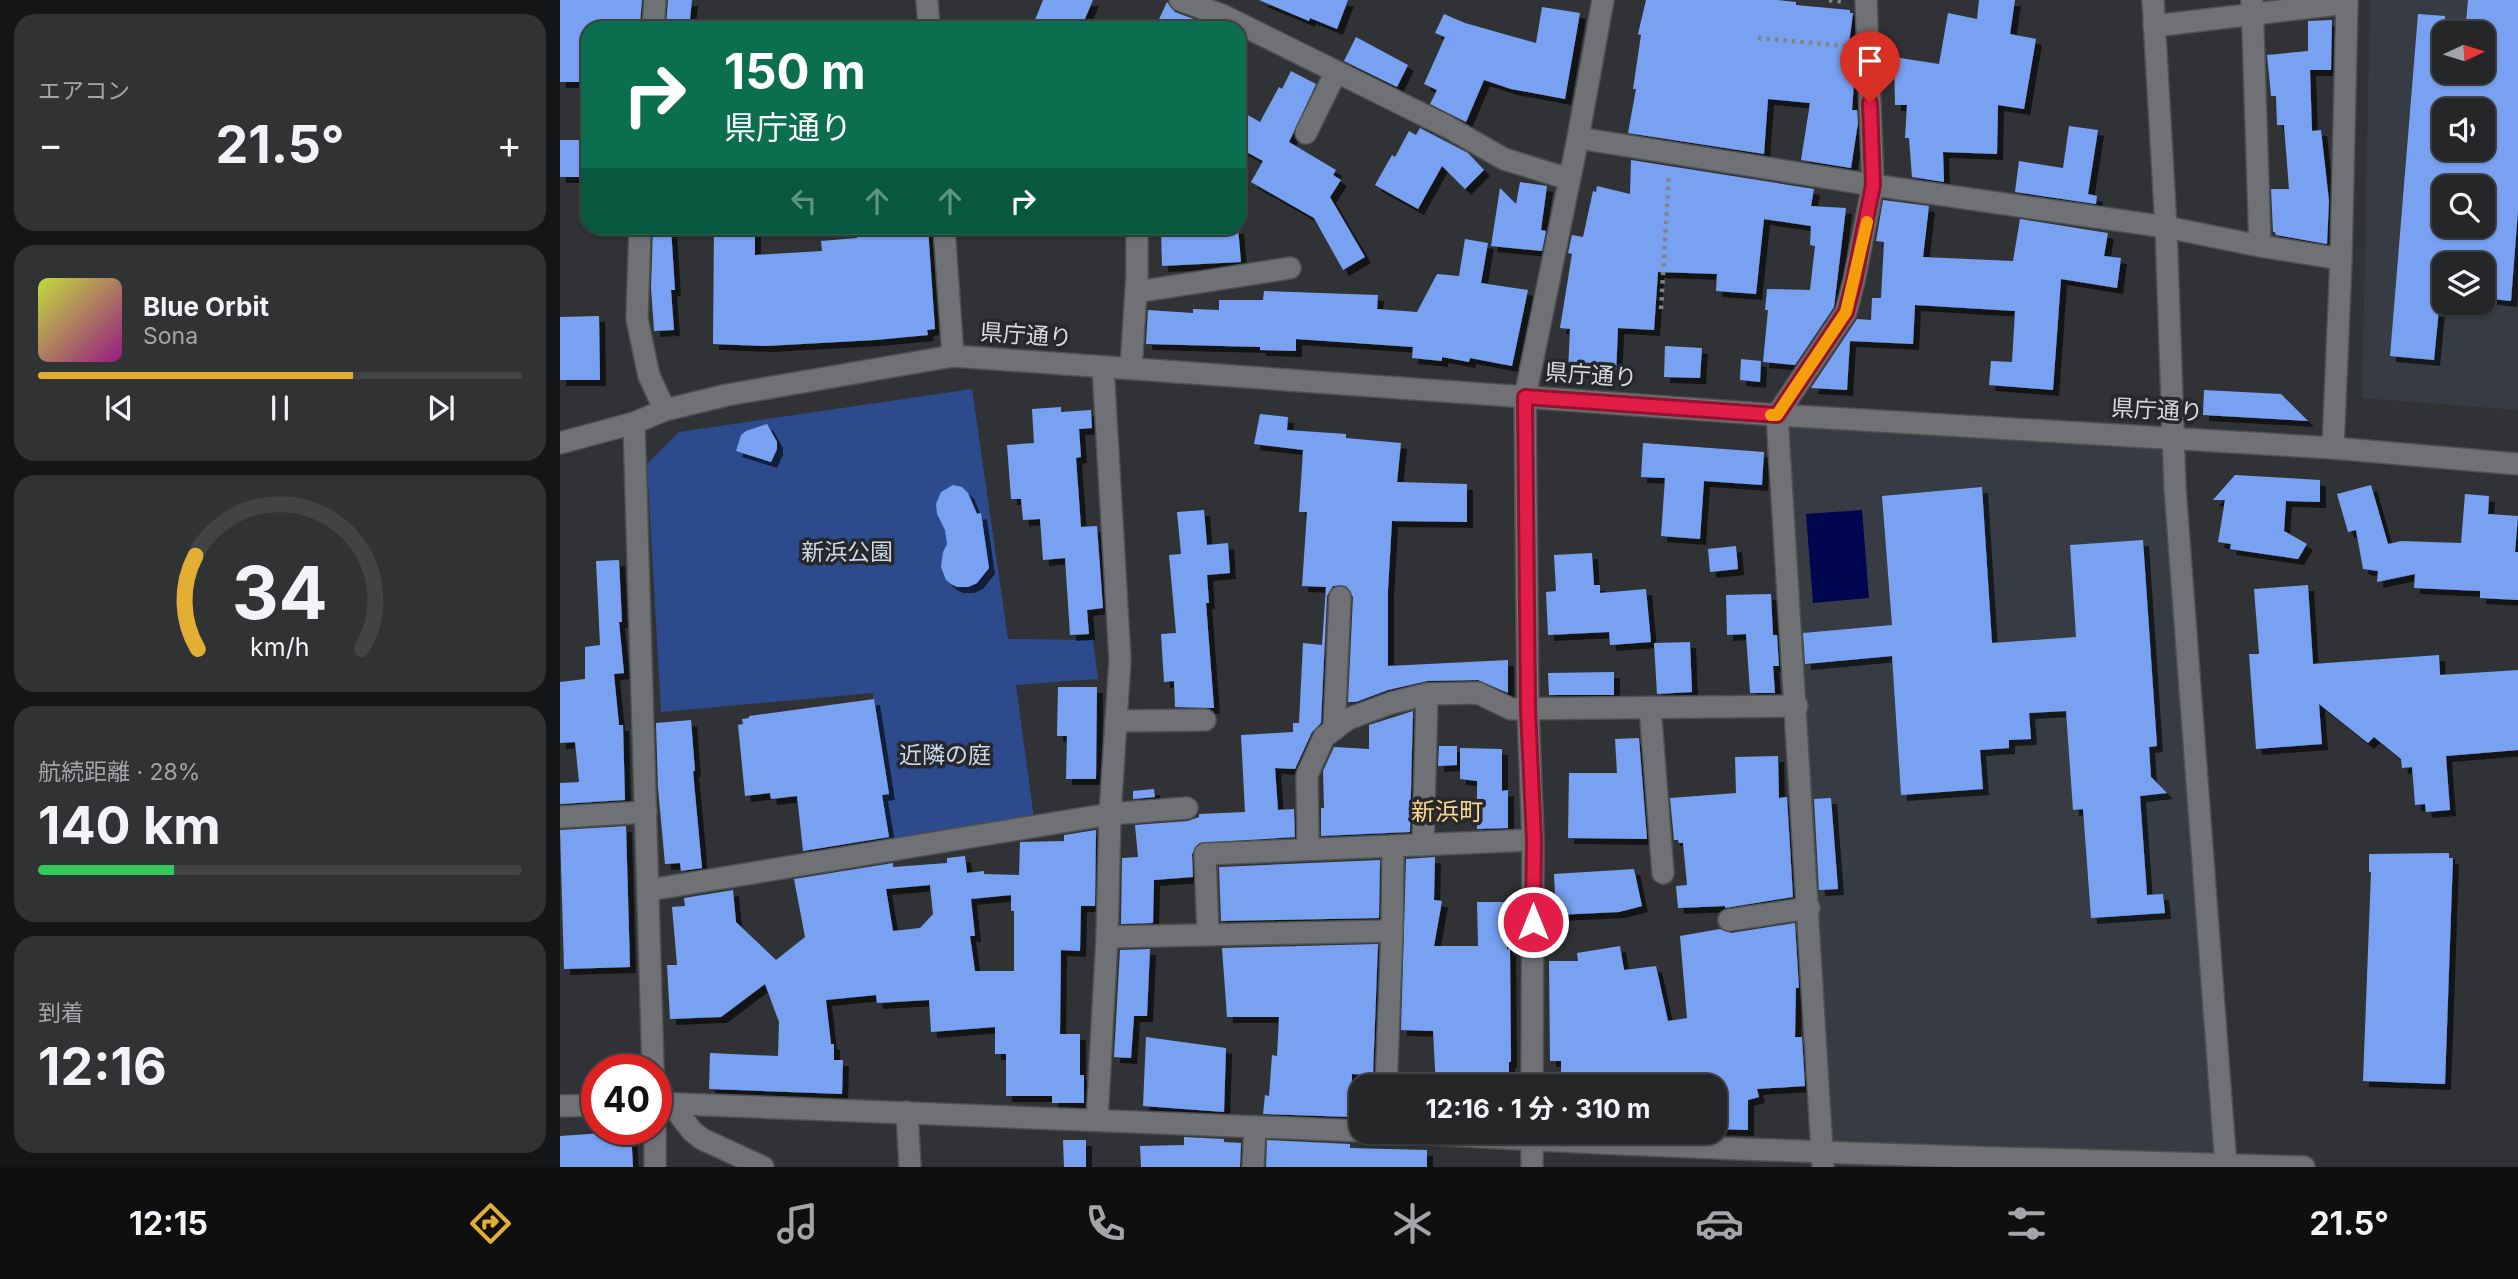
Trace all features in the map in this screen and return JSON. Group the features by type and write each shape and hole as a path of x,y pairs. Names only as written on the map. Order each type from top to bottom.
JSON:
{"street":[{"path":"654,21 655,0"},
{"path":"927,0 928,21"},
{"path":"1180,0 1220,21"},
{"path":"1532,1074 1534,840 1528,710 1525,397 1603,0"},
{"path":"1823,1159 1777,415 1846,312 1857,268 1873,185 1866,0"},
{"path":"2153,0 2166,227 2175,488 2226,1166"},
{"path":"2154,26 2253,7 2347,1 2333,448"},
{"path":"2253,7 2260,246"},
{"path":"1246,32 1336,72 1448,127 1504,159 1569,179"},
{"path":"1306,132 1336,72"},
{"path":"1578,138 1873,185 2166,227 2341,259"},
{"path":"640,235 637,319 649,376 665,410"},
{"path":"944,235 953,356"},
{"path":"1131,368 1137,235"},
{"path":"1136,292 1290,268"},
{"name":"県庁通り","path":"634,424 665,410 727,395 953,356 1777,415 2333,448 2518,464"},
{"path":"1097,1120 1107,937 1110,814 1120,660 1103,367"},
{"path":"560,443 634,424 653,1054"},
{"path":"1334,730 1340,597"},
{"path":"1308,849 1307,775 1324,737 1348,719 1391,703 1427,694 1478,692 1511,709 1528,710 1797,706"},
{"path":"1423,845 1427,694"},
{"path":"1650,707 1663,873"},
{"path":"1116,721 1205,720"},
{"path":"649,890 1110,814 1187,808"},
{"path":"560,817 646,812"},
{"path":"1208,934 1205,854 1534,840"},
{"path":"1386,1074 1393,846"},
{"path":"1729,920 1809,908"},
{"path":"1107,937 1392,931"},
{"path":"672,1103 1349,1131"},
{"path":"560,1106 581,1105"},
{"path":"672,1112 702,1139 763,1167"},
{"path":"907,1112 910,1167"},
{"path":"1253,1167 1255,1127"},
{"path":"1532,1144 1532,1167"},
{"path":"1596,1144 1708,1158 2304,1167"},
{"path":"655,1145 655,1167"}],"path":[{"path":"1758,38 1867,48"},
{"path":"1661,309 1670,153"}],"shaded area":[{"path":"2370,0 2518,0 2518,410 2362,398"},
{"path":"1777,415 2175,438 2226,1165 1823,1152"},
{"path":"1862,510 1869,598 1813,603 1806,514"}],"green space":[{"name":"新浜公園","path":"972,389 1008,639 1093,640 1098,679 1016,685 1035,826 883,851 873,693 661,712 647,464 679,432"}],"building":[{"path":"560,0 642,0 640,21 581,21 581,82 560,82"},
{"path":"668,0 692,0 690,21 666,21"},
{"path":"1043,0 1093,0 1084,21 1035,20"},
{"path":"1259,0 1348,0 1337,29 1310,18 1309,21"},
{"path":"1646,0 1777,0 1796,2 1796,5 1850,10 1850,13 1853,13 1848,52 1855,53 1852,110 1857,110 1858,123 1851,168 1801,160 1810,103 1768,99 1764,154 1628,133 1636,89 1633,89 1641,35 1638,34"},
{"path":"1979,0 2015,0 2010,34 2036,39 2024,109 1998,105 1997,154 1943,152 1944,182 1912,177 1909,138 1905,138 1907,105 1895,105 1894,57 1939,64 1948,13 1977,19"},
{"path":"2468,0 2518,0 2518,210 2511,301 2495,299 2495,252 2432,252 2432,315 2438,315 2434,360 2390,356 2418,14 2445,16 2445,21 2432,21 2432,84 2496,84 2496,21 2466,21"},
{"path":"1167,2 1175,12 1199,21 1158,21"},
{"path":"1542,7 1580,13 1565,99 1511,89 1484,80 1466,122 1430,104 1437,90 1424,84 1445,37 1435,33 1444,14 1465,23 1536,43"},
{"path":"2332,20 2331,70 2310,70 2312,131 2321,130 2329,201 2327,244 2276,235 2273,232 2271,189 2289,189 2284,125 2277,125 2276,96 2271,96 2267,55 2308,51 2308,21"},
{"path":"1356,37 1408,65 1397,87 1344,61"},
{"path":"1291,71 1316,84 1289,142 1336,170 1333,175 1341,180 1330,197 1365,257 1343,270 1314,218 1251,182 1263,161 1246,152 1246,114 1260,122 1279,87 1282,89"},
{"path":"2069,126 2098,130 2088,194 2097,196 2096,204 2015,192 2019,161 2063,168"},
{"path":"1420,128 1468,153 1484,170 1465,189 1442,166 1418,209 1375,185 1409,131 1416,135"},
{"path":"560,140 581,140 581,177 560,177"},
{"path":"1631,160 1814,189 1811,206 1846,208 1834,307 1795,365 1763,362 1768,310 1765,310 1767,289 1810,290 1815,246 1810,245 1811,226 1764,219 1756,294 1716,291 1717,274 1658,272 1654,330 1618,328 1616,374 1568,371 1570,329 1560,328 1572,254 1568,253 1572,235 1583,237 1593,191 1596,192 1597,186 1630,194"},
{"path":"1520,182 1547,186 1541,230 1546,231 1542,251 1491,246 1500,188 1516,204"},
{"path":"1883,200 1929,206 1923,257 2013,261 2020,219 2108,233 2104,256 2121,258 2117,288 2061,279 2053,390 1989,385 1991,361 2012,362 2015,311 1915,305 1913,344 1850,341 1847,390 1811,388 1857,319 1871,320 1872,298 1881,298 1884,242 1876,241"},
{"path":"653,235 671,235 674,330 654,331 651,288"},
{"path":"714,235 755,235 755,255 822,251 821,241 857,238 857,235 928,235 935,329 927,330 928,335 766,346 713,344"},
{"path":"1161,235 1239,235 1241,262 1162,266"},
{"path":"1465,239 1488,243 1481,283 1528,290 1512,366 1470,358 1469,362 1442,357 1442,361 1412,358 1413,347 1296,339 1296,351 1260,350 1260,347 1146,344 1148,310 1193,313 1193,309 1219,310 1219,300 1263,300 1264,291 1378,295 1377,309 1417,312 1437,274 1459,276"},
{"path":"599,316 600,380 560,380 560,317"},
{"path":"1665,346 1702,348 1700,378 1664,377"},
{"path":"1741,359 1761,361 1760,382 1740,380"},
{"path":"2204,390 2281,394 2308,421 2203,415"},
{"path":"1061,407 1061,412 1091,410 1092,428 1079,429 1081,457 1076,458 1081,527 1097,526 1103,608 1087,610 1089,634 1070,635 1065,558 1043,560 1040,519 1023,520 1021,499 1011,499 1007,445 1034,443 1032,409"},
{"path":"1260,414 1288,417 1287,430 1346,434 1346,438 1401,443 1397,482 1467,484 1467,522 1392,521 1388,666 1508,660 1508,693 1478,680 1427,681 1348,702 1353,597 1346,586 1333,586 1327,596 1321,723 1312,732 1295,769 1275,768 1278,810 1294,809 1295,837 1199,843 1192,854 1193,877 1154,880 1153,923 1121,924 1122,858 1138,857 1135,825 1188,821 1199,817 1199,814 1245,812 1241,735 1293,732 1293,723 1299,723 1303,643 1322,645 1326,587 1302,586 1307,512 1299,512 1303,450 1254,444"},
{"path":"767,424 777,442 771,462 736,451 741,435"},
{"path":"1643,443 1764,452 1762,485 1704,481 1700,539 1661,536 1665,478 1641,477"},
{"path":"2235,475 2320,480 2320,502 2286,501 2284,531 2307,544 2298,559 2230,549 2231,544 2218,542 2225,500 2213,500"},
{"path":"953,485 962,487 968,493 977,514 981,513 989,568 977,583 968,587 951,584 946,580 941,567 947,544 936,504 941,492"},
{"path":"2371,485 2388,544 2401,541 2461,543 2465,494 2489,496 2488,514 2518,516 2515,552 2518,552 2518,600 2480,598 2480,591 2414,588 2415,574 2377,582 2378,571 2363,569 2356,530 2348,532 2337,494"},
{"path":"1982,487 1992,643 2076,637 2070,545 2143,540 2157,746 2149,747 2151,777 2167,793 2140,796 2147,895 2163,894 2165,913 2091,918 2083,809 2073,810 2066,711 2029,713 2031,739 2009,740 2009,748 1980,750 1983,789 1901,795 1892,656 1805,664 1803,633 1892,625 1882,496"},
{"path":"1204,510 1207,545 1228,543 1230,573 1207,575 1209,603 1206,603 1214,708 1175,707 1174,681 1164,682 1161,634 1176,633 1169,555 1181,554 1177,512"},
{"path":"1736,546 1738,569 1710,572 1708,549"},
{"path":"1592,553 1594,585 1600,585 1600,593 1646,589 1651,642 1610,645 1609,632 1548,635 1546,592 1556,591 1554,555"},
{"path":"619,560 622,622 619,622 624,673 614,674 619,725 623,725 625,800 560,804 560,783 579,782 575,742 560,743 560,682 585,679 585,647 600,645 596,561"},
{"path":"2308,585 2313,664 2439,655 2440,675 2518,670 2518,750 2446,756 2450,810 2426,812 2425,804 2415,805 2412,767 2402,768 2401,759 2374,737 2368,743 2319,704 2322,744 2256,749 2249,654 2259,654 2254,589"},
{"path":"1771,594 1773,635 1777,635 1779,666 1773,666 1775,693 1750,693 1746,634 1727,635 1726,595"},
{"path":"1690,642 1692,692 1657,694 1654,643"},
{"path":"1614,672 1614,695 1549,695 1548,673"},
{"path":"1058,687 1097,687 1096,779 1066,779 1067,736 1057,736"},
{"path":"874,699 889,794 882,795 889,837 803,851 797,796 771,799 770,793 745,796 738,725 743,724 742,719 749,716"},
{"path":"1413,711 1410,832 1321,836 1321,808 1324,808 1323,771 1334,747 1369,749 1369,725"},
{"path":"691,720 702,868 681,871 680,863 665,864 658,788 656,723"},
{"path":"1639,738 1647,839 1568,838 1569,773 1617,773 1615,739"},
{"path":"1439,746 1457,746 1457,765 1438,766"},
{"path":"1460,748 1502,749 1502,791 1508,790 1508,828 1477,829 1477,781 1460,779"},
{"path":"1778,756 1779,798 1787,797 1793,897 1725,908 1678,908 1676,886 1687,885 1683,843 1674,840 1670,798 1736,793 1735,757"},
{"path":"1154,789 1155,797 1133,799 1133,791"},
{"path":"1831,798 1838,889 1819,890 1814,799"},
{"path":"626,826 630,967 564,969 560,830"},
{"path":"1096,830 1095,906 1081,906 1080,951 1061,950 1060,1034 1080,1034 1080,1075 1084,1075 1084,1103 1052,1103 1052,1096 1006,1096 1006,1054 995,1054 995,1027 931,1032 929,1000 877,1003 876,995 826,1000 831,1044 834,1044 834,1060 843,1060 842,1094 709,1089 710,1053 778,1056 779,1022 765,984 721,1017 670,1019 667,965 677,965 672,907 685,906 684,898 733,890 736,922 776,960 805,937 794,879 893,863 893,867 947,863 947,858 965,856 967,873 984,871 984,874 1019,875 1020,842 1064,841 1064,835","holes":["930,885 933,914 920,928 893,931 886,889","1011,895 1011,911 1014,911 1014,971 975,971 970,936 975,936 971,899"]},
{"path":"2449,853 2449,858 2453,858 2445,1084 2363,1081 2371,872 2369,854"},
{"path":"1435,857 1434,900 1442,901 1434,946 1478,946 1477,902 1507,902 1507,949 1510,949 1509,1074 1435,1074 1433,1031 1401,1030 1406,859"},
{"path":"1380,860 1379,918 1221,921 1219,867"},
{"path":"1634,869 1642,906 1619,912 1556,915 1554,874"},
{"path":"1795,923 1799,988 1796,988 1795,1037 1802,1037 1805,1086 1757,1089 1759,1097 1748,1100 1748,1130 1727,1129 1727,1074 1561,1074 1561,1061 1550,1061 1549,961 1578,961 1577,953 1620,946 1624,970 1656,966 1668,1021 1687,1018 1680,936 1720,929 1731,933"},
{"path":"1378,944 1373,1074 1349,1074 1349,1117 1263,1114 1265,1095 1269,1096 1272,1055 1277,1056 1279,1017 1227,1017 1222,948"},
{"path":"1150,949 1147,1016 1134,1016 1131,1058 1114,1057 1120,950"},
{"path":"1146,1037 1226,1048 1224,1112 1143,1106"},
{"path":"581,1135 581,1145 632,1145 633,1167 560,1167 560,1136"},
{"path":"1184,1137 1224,1139 1224,1142 1241,1143 1240,1167 1141,1167 1140,1146 1184,1145"},
{"path":"1063,1140 1086,1140 1086,1167 1064,1167"},
{"path":"1267,1140 1350,1144 1350,1148 1427,1150 1427,1167 1266,1167"}],"slow traffic":[{"path":"1771,415 1777,415 1846,312 1867,222"}],"district":[{"name":"新浜町","path":"1447,811"}],"route":[{"path":"1533,922 1534,840 1528,710 1525,397 1777,415 1846,312 1873,185 1870,103"}],"park label":[{"name":"近隣の庭","path":"945,755"}]}
